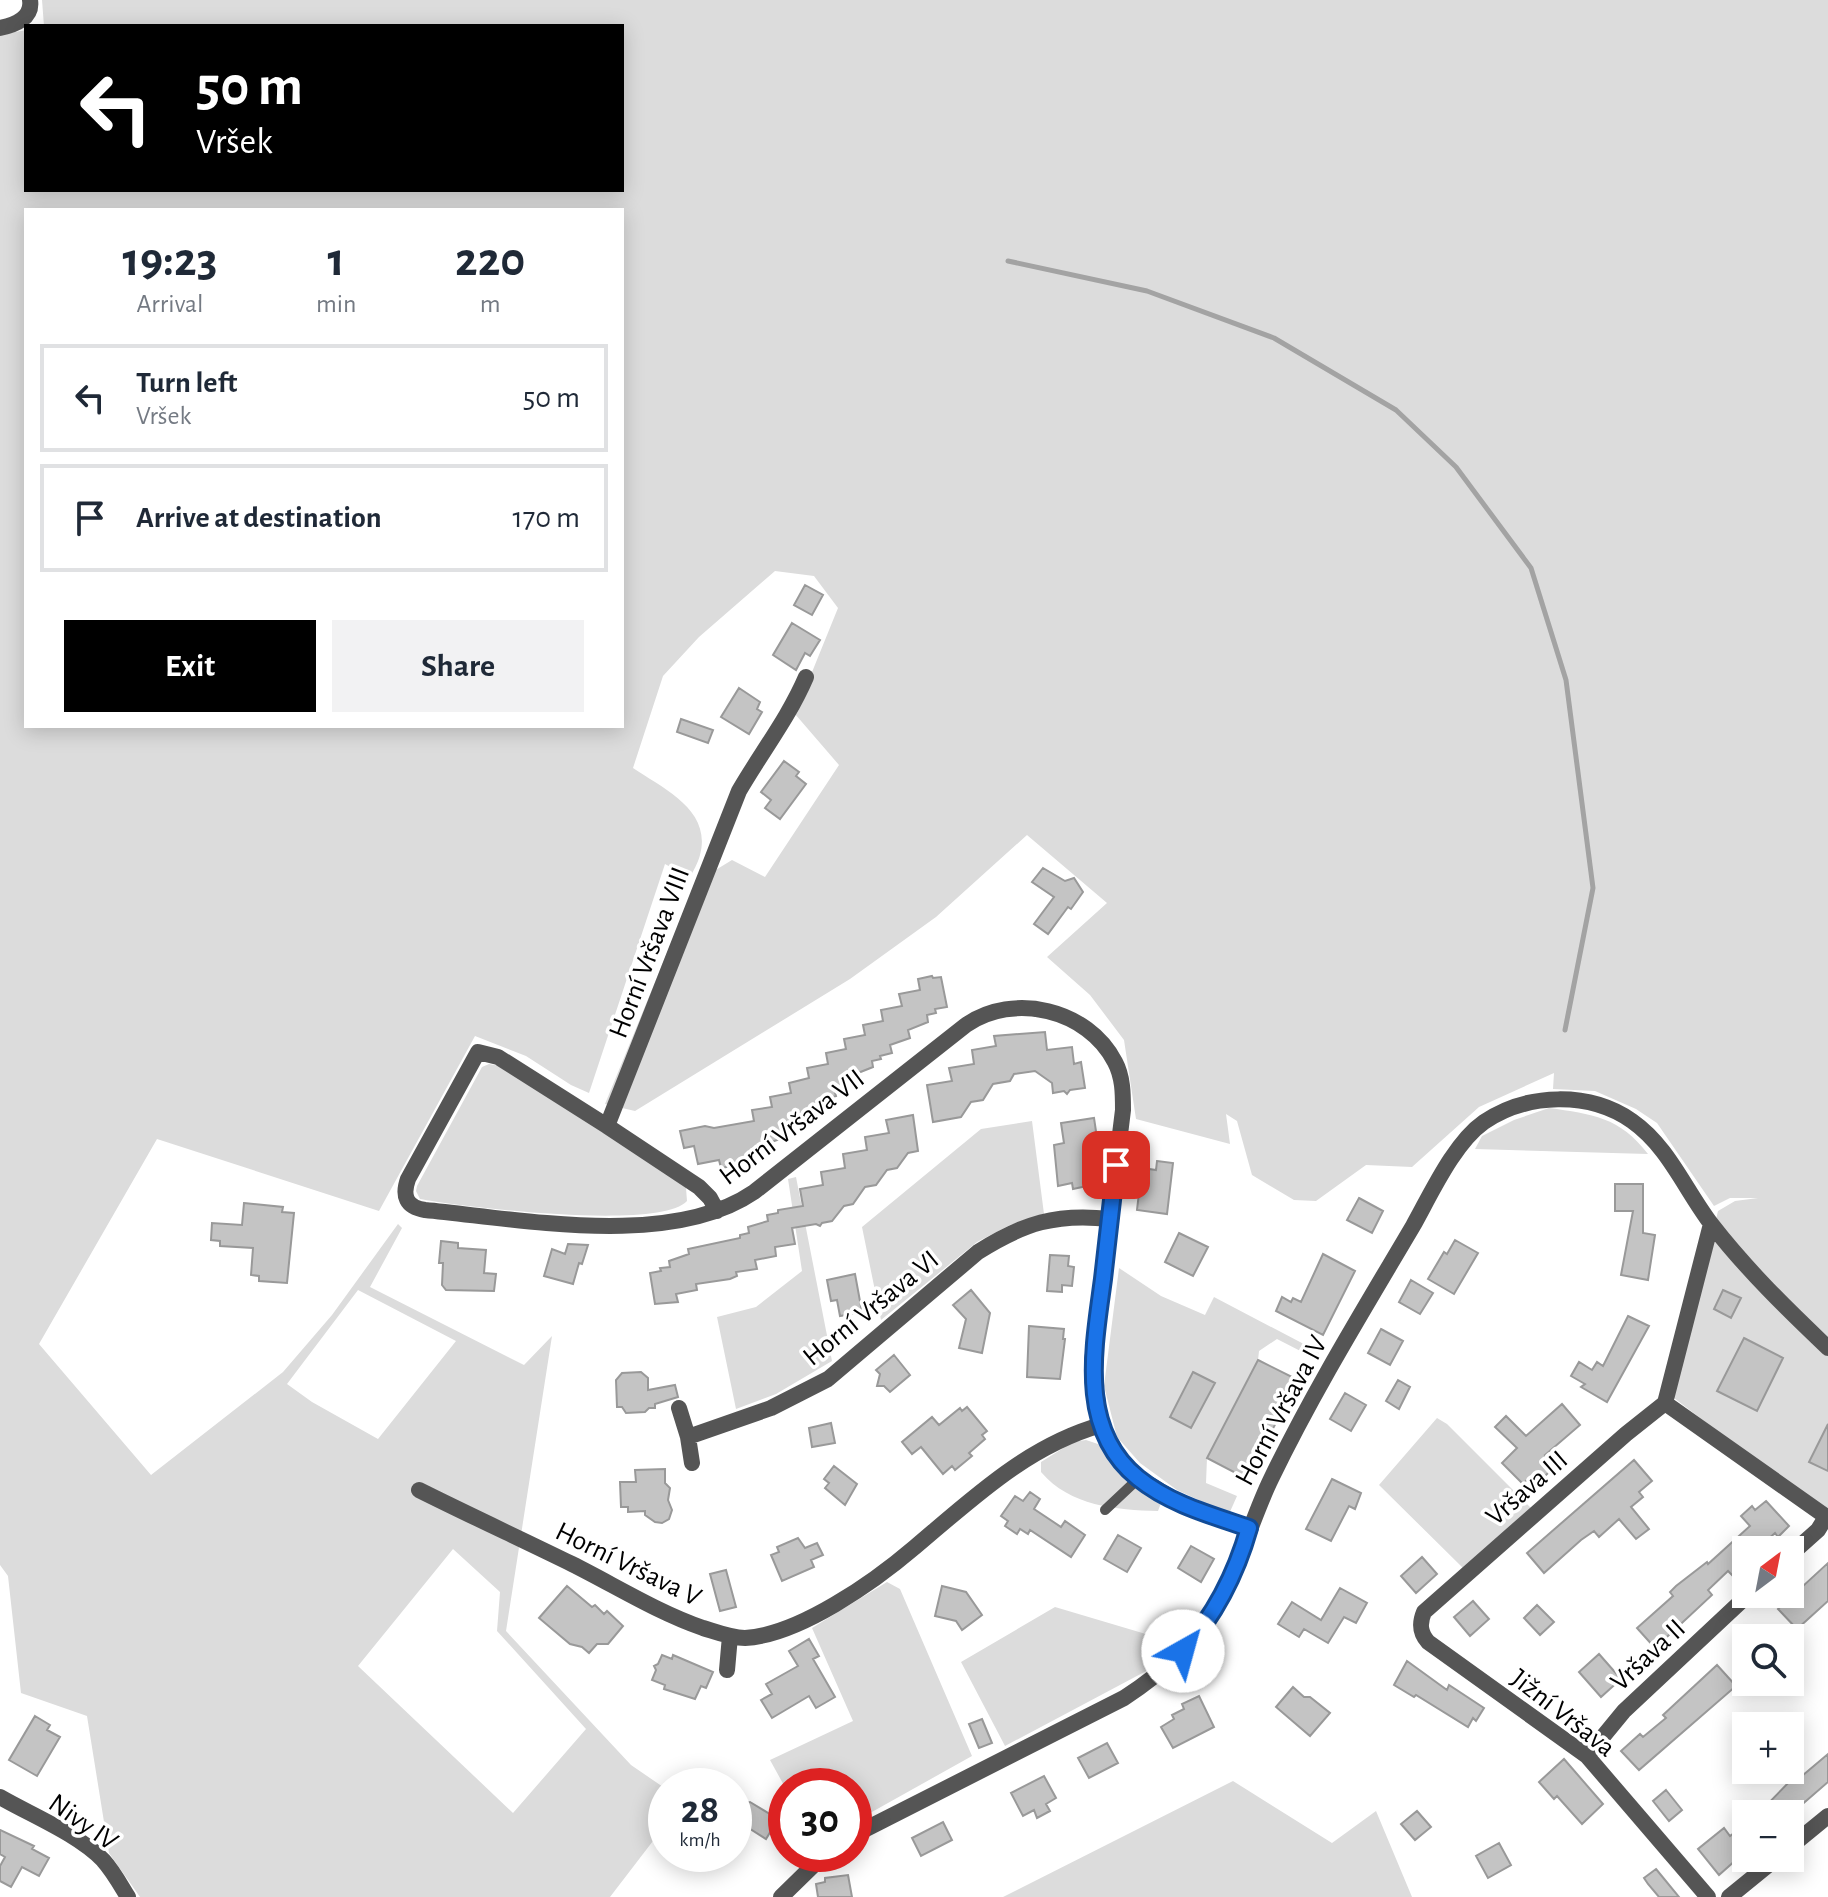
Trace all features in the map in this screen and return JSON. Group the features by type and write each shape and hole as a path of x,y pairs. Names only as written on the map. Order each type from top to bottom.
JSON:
{"street":[{"path":"0,28 28,15 30,0"},
{"name":"Horní Vršava VIII","path":"607,1126 739,791 796,699 806,677"},
{"name":"Horní Vršava VII","path":"607,1126 498,1057 478,1052 408,1179 406,1201 413,1207 425,1210 613,1226 651,1224 717,1211 754,1192 966,1025 996,1009 1032,1007 1050,1011 1088,1031 1115,1061 1123,1088 1123,1110 1110,1219"},
{"name":"Horní Vršava IV","path":"872,1826 1124,1698 1183,1651 1216,1608 1233,1576 1249,1528 1272,1476 1450,1161 1473,1131 1505,1111 1533,1102 1575,1099 1601,1105 1632,1120 1671,1160 1711,1224 1771,1294 1828,1348"},
{"path":"607,1126 699,1187 717,1211"},
{"name":"Horní Vršava VI","path":"688,1437 771,1408 828,1379 995,1241 1048,1220 1077,1215 1110,1219"},
{"path":"1110,1219 1092,1362 1101,1425 1120,1460 1139,1478 1182,1504 1249,1528"},
{"path":"1711,1224 1665,1403 1827,1518 1804,1542"},
{"name":"Vršava III","path":"1424,1612 1614,1444 1665,1403"},
{"path":"679,1408 692,1463"},
{"name":"Horní Vršava V","path":"419,1490 667,1615 744,1638 794,1625 832,1607 892,1567 990,1483 1044,1447 1074,1432 1101,1425"},
{"name":"Vršava II","path":"1587,1756 1624,1711 1734,1608"},
{"name":"Jižní Vršava","path":"1424,1612 1422,1635 1428,1642 1587,1756 1708,1897"},
{"path":"727,1670 730,1636"},
{"name":"Nivy IV","path":"0,1797 98,1856 128,1897"},
{"path":"1804,1836 1828,1816"},
{"path":"781,1897 807,1872"},
{"path":"1729,1897 1760,1872"}],"lane":[{"path":"1105,1510 1139,1478"}],"shaded area":[{"path":"42,0 1828,0 1828,1509 1794,1490 1674,1398 1718,1211 1735,1201 1758,1198 1730,1198 1714,1206 1657,1123 1636,1109 1595,1091 1553,1089 1554,1073 1479,1107 1412,1167 1366,1165 1316,1201 1294,1200 1252,1175 1237,1121 1226,1114 1230,1144 1136,1119 1124,1040 1090,995 1047,957 1107,903 1027,835 936,917 850,979 635,1111 605,1104 696,882 732,860 765,877 839,765 795,714 838,608 814,576 775,571 699,637 663,676 633,768 683,802 692,813 702,839 700,855 690,878 665,864 589,1093 526,1056 475,1036 379,1211 157,1139 39,1344 151,1475 283,1372 332,1315 398,1224 402,1228 370,1287 524,1365 552,1336 506,1631 631,1765 648,1777 648,1847 610,1897 140,1897 109,1853 87,1716 21,1693 8,1576 0,1565 0,35 24,30 24,192 624,192 624,24 44,24","holes":["358,1290 456,1341 378,1439 312,1402 287,1384","453,1549 500,1592 497,1631 586,1729 513,1813 358,1666"]},
{"path":"489,1064 499,1066 677,1179 686,1188 687,1201 669,1210 602,1216 516,1211 420,1199 417,1186 482,1067"},
{"path":"1549,1108 1604,1119 1627,1132 1648,1154 1475,1149 1482,1136 1514,1120"},
{"path":"1032,1121 1044,1214 1010,1225 977,1242 881,1320 862,1227 981,1129"},
{"path":"796,1177 832,1361 776,1394 736,1409 717,1317 756,1307 802,1271 788,1179"},
{"path":"1119,1268 1161,1296 1205,1315 1214,1297 1319,1352 1318,1360 1277,1339 1259,1351 1258,1360 1207,1458 1206,1483 1237,1496 1229,1514 1177,1490 1140,1463 1117,1437 1104,1386"},
{"path":"1437,1418 1447,1424 1531,1508 1463,1568 1379,1485"},
{"path":"1086,1440 1101,1445 1127,1478 1161,1503 1158,1511 1110,1507 1080,1499 1041,1472 1041,1462 1073,1442"},
{"path":"887,1582 900,1589 972,1756 872,1812 872,1768 774,1768 770,1760 853,1721 812,1628"},
{"path":"1055,1607 1176,1643 1150,1669 1005,1746 961,1662"},
{"path":"1233,1781 1332,1843 1376,1811 1412,1897 1003,1897"}],"building":[{"path":"805,585 823,595 812,615 794,605"},
{"path":"792,623 820,640 810,656 805,653 796,670 773,655"},
{"path":"739,688 760,702 757,709 762,712 749,734 721,717"},
{"path":"681,719 713,730 708,743 677,732"},
{"path":"784,761 799,772 796,776 806,784 780,819 765,808 771,800 761,792"},
{"path":"1043,868 1065,881 1074,878 1083,892 1048,934 1034,924 1054,897 1032,882"},
{"path":"941,977 947,1007 935,1009 936,1013 927,1015 928,1022 908,1030 910,1038 890,1045 892,1053 880,1056 881,1059 872,1061 873,1067 853,1075 854,1081 834,1089 836,1096 816,1104 818,1111 798,1118 799,1125 779,1132 780,1139 760,1146 762,1154 750,1156 751,1159 742,1161 742,1164 721,1168 719,1160 698,1164 694,1146 684,1148 680,1131 754,1121 752,1110 772,1107 770,1097 791,1093 789,1083 809,1078 807,1068 828,1064 826,1053 846,1049 844,1039 865,1035 863,1025 883,1021 881,1010 902,1006 899,994 920,990 918,979"},
{"path":"1045,1032 1047,1050 1072,1047 1074,1064 1081,1062 1085,1088 1070,1090 1067,1094 1064,1091 1053,1093 1052,1083 1035,1071 1014,1074 1010,1081 993,1084 983,1100 971,1102 961,1117 933,1122 927,1085 952,1081 949,1068 974,1064 972,1050 996,1046 994,1036"},
{"path":"913,1115 918,1151 908,1153 897,1168 887,1170 876,1185 865,1187 853,1204 844,1206 832,1221 820,1226 792,1228 795,1244 775,1247 776,1256 755,1260 757,1269 736,1272 737,1276 730,1279 696,1284 697,1290 676,1294 678,1302 655,1304 650,1273 670,1267 669,1261 689,1254 688,1249 740,1238 740,1235 749,1233 748,1227 768,1221 767,1215 803,1206 800,1189 823,1185 821,1172 845,1168 843,1154 867,1150 865,1137 889,1133 886,1120"},
{"path":"1094,1118 1097,1138 1092,1138 1095,1157 1089,1158 1092,1180 1086,1181 1087,1186 1073,1189 1072,1183 1058,1186 1054,1145 1064,1143 1061,1123"},
{"path":"1157,1161 1173,1163 1167,1214 1137,1210 1142,1168 1156,1170"},
{"path":"1615,1184 1643,1184 1643,1233 1655,1235 1648,1280 1621,1275 1633,1211 1615,1211"},
{"path":"1359,1198 1383,1211 1372,1233 1347,1220"},
{"path":"244,1203 283,1207 282,1212 294,1213 287,1283 259,1281 259,1276 251,1275 253,1248 220,1246 220,1241 211,1240 212,1223 242,1225"},
{"path":"1179,1233 1208,1247 1193,1276 1165,1262"},
{"path":"1455,1240 1478,1253 1454,1294 1428,1279"},
{"path":"441,1241 458,1243 458,1248 486,1250 484,1273 496,1274 494,1291 446,1290 442,1285 443,1263 439,1263"},
{"path":"568,1244 588,1245 573,1284 544,1276 552,1249 565,1254"},
{"path":"1323,1254 1355,1271 1323,1335 1276,1311 1282,1297 1291,1302 1293,1298 1301,1302"},
{"path":"1050,1255 1069,1256 1068,1266 1074,1267 1072,1286 1062,1285 1062,1292 1047,1291"},
{"path":"855,1274 862,1312 840,1316 837,1300 831,1301 827,1280"},
{"path":"1411,1280 1433,1293 1420,1314 1399,1302"},
{"path":"971,1290 990,1313 982,1353 959,1348 966,1319 953,1305"},
{"path":"1723,1290 1741,1298 1731,1318 1714,1309"},
{"path":"1628,1316 1649,1326 1607,1402 1581,1387 1585,1384 1571,1376 1579,1362 1592,1370 1597,1362 1603,1366"},
{"path":"1029,1326 1064,1329 1060,1379 1027,1377"},
{"path":"1381,1329 1403,1341 1390,1365 1368,1353"},
{"path":"1744,1338 1783,1358 1757,1411 1717,1391"},
{"path":"894,1355 910,1375 890,1392 884,1386 877,1386 880,1374 876,1370"},
{"path":"1258,1360 1298,1380 1247,1479 1207,1458"},
{"path":"641,1372 648,1378 648,1390 675,1385 678,1397 655,1404 655,1408 645,1412 626,1413 622,1407 617,1407 616,1380 622,1373"},
{"path":"1193,1372 1215,1383 1191,1428 1170,1417"},
{"path":"1398,1380 1410,1387 1399,1409 1386,1401"},
{"path":"1345,1393 1366,1405 1351,1431 1330,1419"},
{"path":"1562,1404 1580,1425 1545,1455 1555,1466 1544,1477 1529,1478 1523,1484 1502,1463 1517,1448 1495,1427 1506,1416 1526,1436"},
{"path":"967,1407 987,1431 982,1435 985,1439 969,1453 972,1456 955,1470 952,1466 943,1474 921,1447 912,1454 902,1442 932,1417 939,1425 960,1408 962,1411"},
{"path":"831,1423 835,1443 812,1447 809,1428"},
{"path":"1828,1424 1828,1471 1809,1462"},
{"path":"1634,1460 1652,1481 1639,1492 1643,1497 1631,1507 1649,1529 1636,1539 1619,1519 1599,1537 1594,1531 1581,1540 1544,1573 1527,1553"},
{"path":"834,1466 857,1484 845,1505 825,1488 829,1483 824,1479"},
{"path":"665,1469 672,1510 669,1519 662,1523 655,1522 645,1515 645,1511 628,1512 628,1507 621,1507 620,1482 636,1482 635,1470"},
{"path":"1332,1479 1361,1493 1355,1509 1349,1506 1331,1541 1306,1529"},
{"path":"1030,1492 1040,1499 1034,1509 1061,1527 1065,1521 1085,1535 1071,1557 1030,1530 1028,1534 1020,1529 1017,1534 1005,1526 1008,1521 1001,1516 1015,1496 1023,1501"},
{"path":"1766,1501 1789,1526 1779,1536 1775,1533 1772,1536 1739,1536 1750,1526 1741,1516 1752,1506 1755,1510"},
{"path":"1118,1535 1141,1548 1127,1572 1104,1559"},
{"path":"798,1538 805,1548 817,1543 823,1555 811,1560 814,1567 782,1581 771,1555 779,1552 777,1547"},
{"path":"1732,1542 1732,1575 1728,1571 1708,1590 1712,1595 1655,1648 1637,1628 1673,1596 1670,1592 1676,1586"},
{"path":"1191,1546 1214,1559 1201,1582 1178,1568"},
{"path":"1422,1557 1437,1574 1416,1593 1401,1576"},
{"path":"1828,1563 1828,1601 1803,1624 1792,1624 1778,1609 1804,1608 1804,1585"},
{"path":"726,1570 736,1607 720,1611 710,1574"},
{"path":"567,1586 592,1607 595,1605 604,1614 607,1611 623,1626 608,1644 597,1644 589,1653 582,1647 570,1644 539,1618"},
{"path":"942,1586 966,1592 982,1615 962,1630 956,1621 935,1616"},
{"path":"1340,1588 1367,1603 1356,1623 1344,1617 1328,1643 1304,1629 1299,1637 1278,1624 1292,1602 1321,1620"},
{"path":"1473,1601 1489,1619 1470,1636 1454,1617"},
{"path":"1537,1605 1554,1622 1540,1635 1524,1618"},
{"path":"809,1639 819,1656 813,1659 835,1697 816,1708 809,1696 772,1718 761,1700 772,1694 766,1684 798,1666 789,1651"},
{"path":"1599,1654 1621,1679 1601,1697 1579,1672"},
{"path":"662,1655 672,1659 673,1655 713,1672 706,1688 701,1686 695,1699 664,1689 665,1685 652,1680 656,1670 654,1666"},
{"path":"1407,1661 1447,1690 1449,1685 1484,1708 1476,1721 1473,1718 1468,1727 1394,1685"},
{"path":"1717,1665 1732,1682 1732,1689 1639,1770 1621,1751 1640,1734 1643,1737 1666,1718 1663,1715"},
{"path":"1293,1687 1330,1713 1310,1736 1276,1707"},
{"path":"1199,1696 1214,1727 1173,1748 1161,1727 1174,1719 1172,1715 1184,1709 1182,1704"},
{"path":"35,1716 50,1725 47,1730 60,1737 37,1776 9,1760"},
{"path":"982,1719 992,1743 979,1748 969,1724"},
{"path":"1107,1743 1118,1763 1089,1778 1078,1758"},
{"path":"1828,1754 1828,1782 1804,1803 1804,1800 1772,1800 1787,1784 1804,1784 1804,1774"},
{"path":"1564,1759 1603,1804 1582,1824 1557,1796 1554,1799 1539,1782"},
{"path":"1044,1776 1056,1798 1046,1804 1050,1811 1037,1818 1034,1810 1023,1816 1011,1793"},
{"path":"1666,1790 1682,1810 1669,1821 1653,1801"},
{"path":"752,1803 768,1813 766,1839 752,1830"},
{"path":"1417,1811 1431,1827 1415,1840 1401,1824"},
{"path":"943,1822 952,1840 921,1856 912,1838"},
{"path":"1724,1828 1730,1836 1732,1834 1732,1863 1719,1875 1698,1849"},
{"path":"0,1830 34,1846 32,1849 49,1858 39,1876 22,1867 11,1887 0,1881 0,1866 5,1857 0,1854"},
{"path":"1499,1843 1511,1865 1488,1878 1476,1856"},
{"path":"1656,1869 1679,1897 1659,1897 1648,1884 1644,1878"},
{"path":"848,1875 852,1897 818,1897 816,1884 825,1882 825,1878"}],"waterway":[{"path":"1008,261 1147,291 1274,338 1396,410 1456,467 1531,568 1566,680 1593,888 1565,1030"}],"route":[{"path":"1116,1165 1092,1362 1101,1425 1120,1460 1139,1478 1182,1504 1249,1528 1233,1576 1216,1608 1183,1651"}]}
